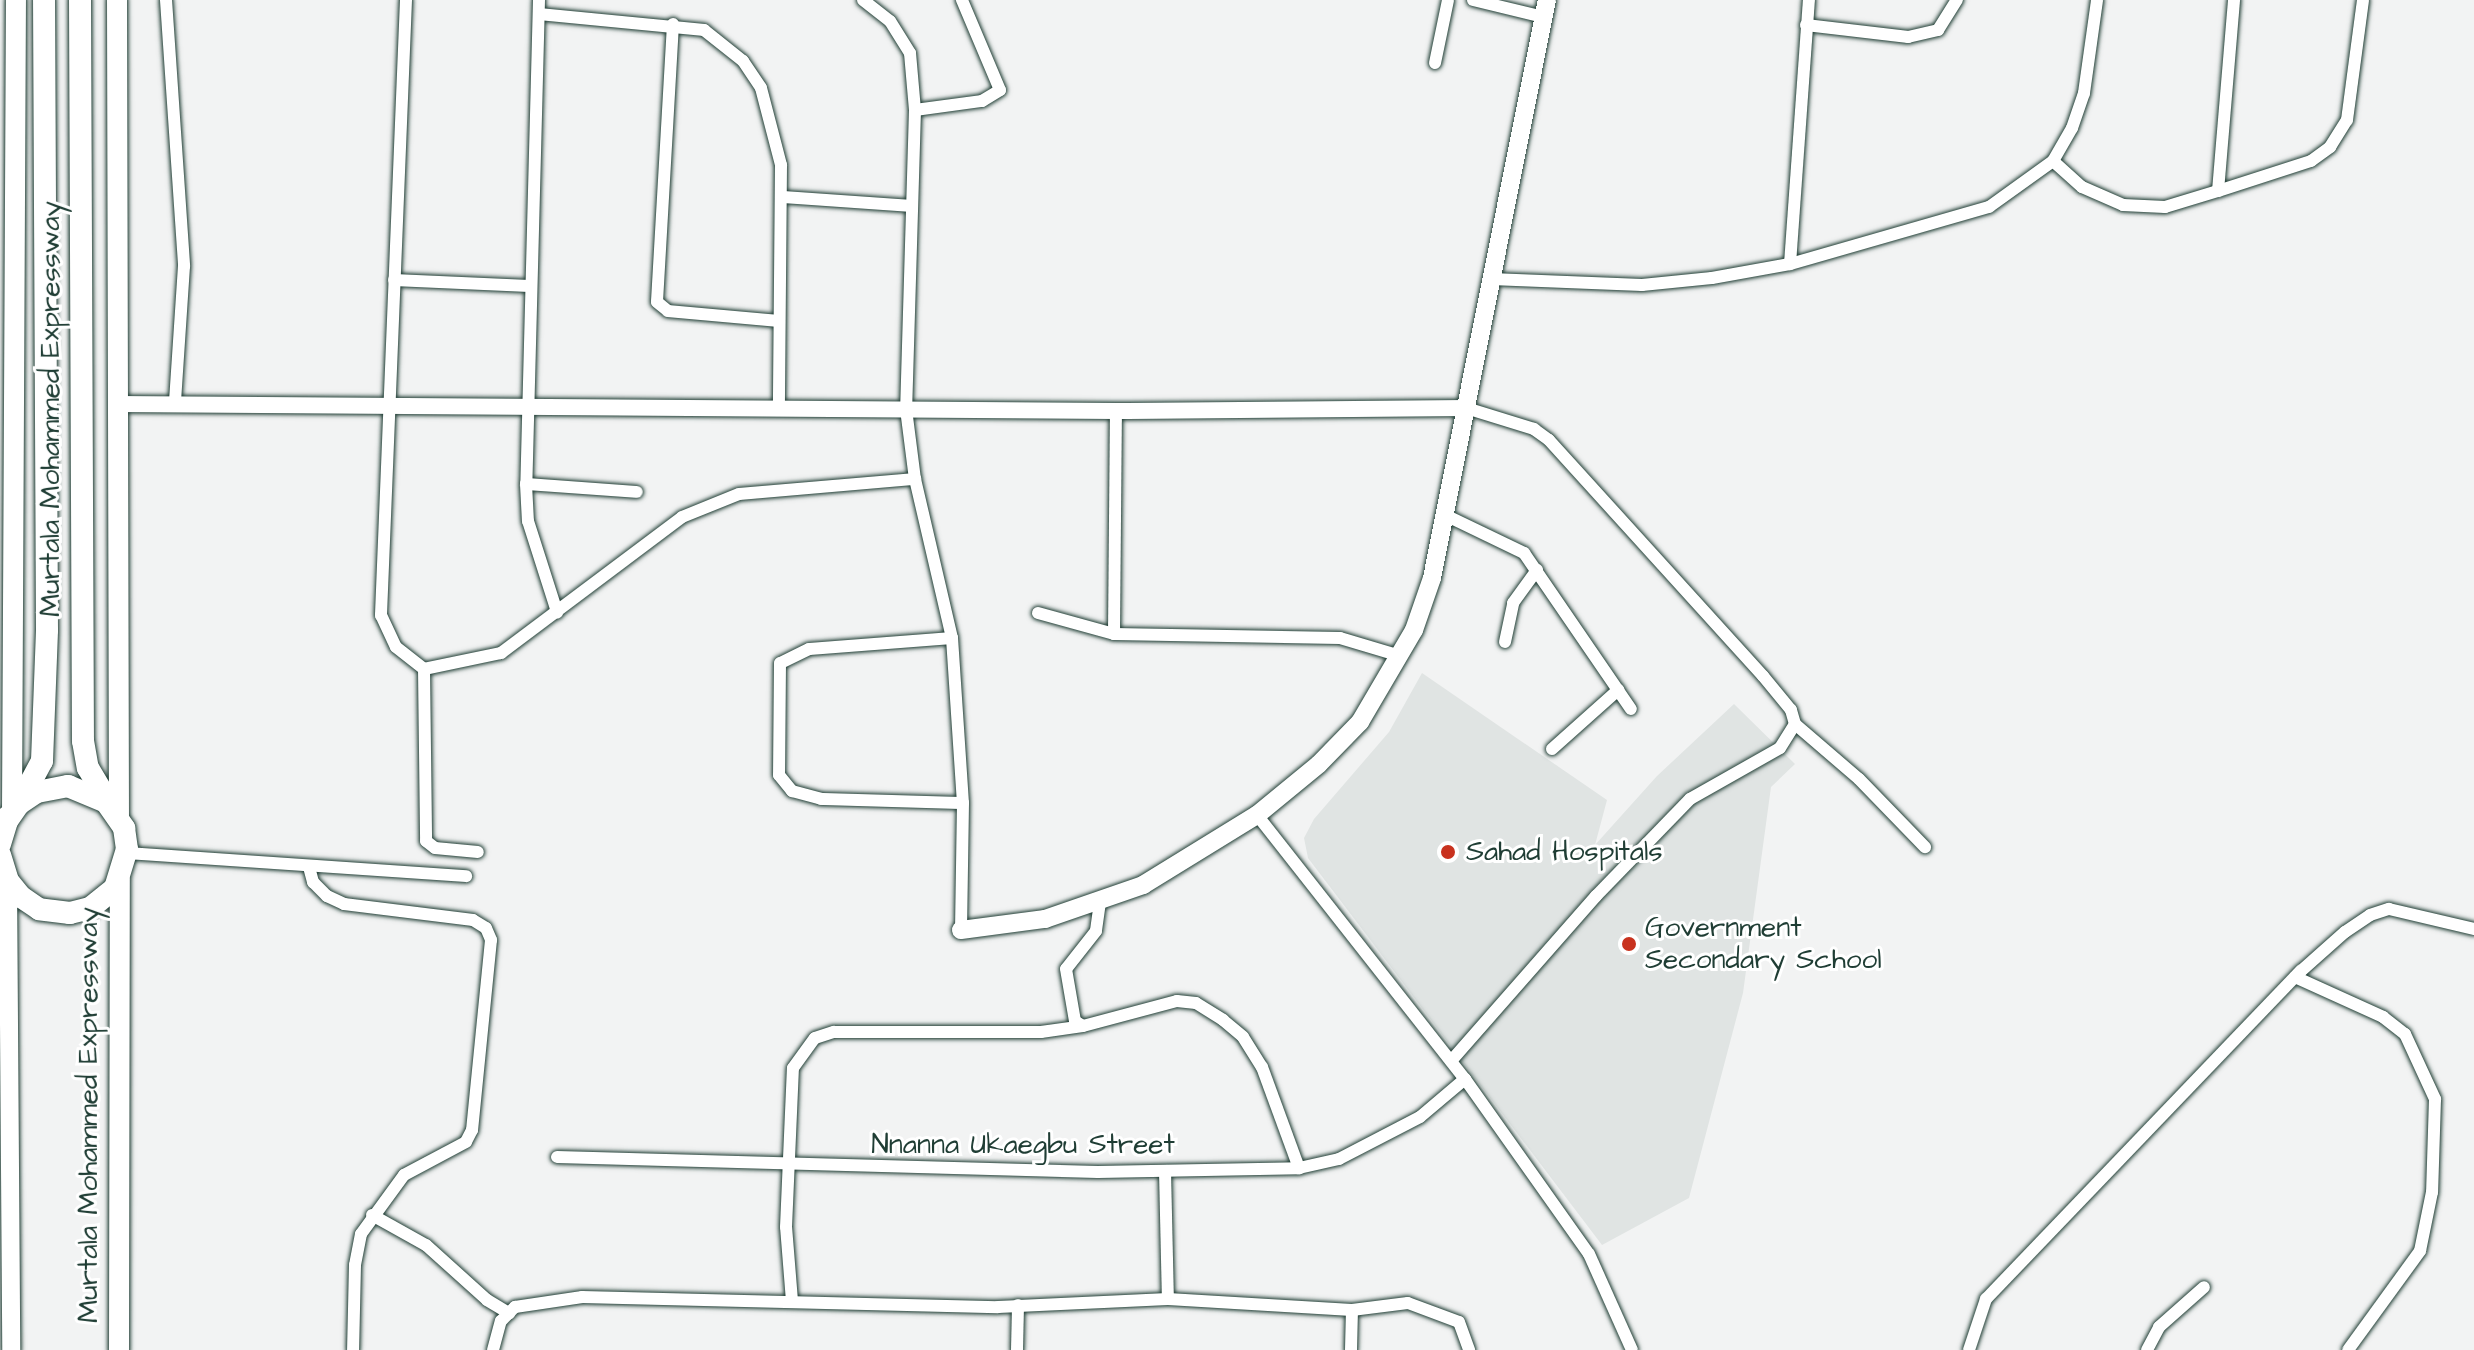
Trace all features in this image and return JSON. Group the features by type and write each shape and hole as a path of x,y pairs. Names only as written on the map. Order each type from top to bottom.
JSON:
{"highway":[{"name":"Murtala Mohammed Expressway","path":"0,844 11,812 42,761 47,630 44,0"},
{"name":"Murtala Mohammed Expressway","path":"80,0 83,741 88,768 116,814 127,853"},
{"path":"11,812 47,788 68,786 88,791 116,814"},
{"path":"3,869 39,909 70,913 99,902 120,879 127,853"}],"main road":[{"path":"11,812 16,0"},
{"path":"116,814 117,0"},
{"path":"961,930 1006,927 1100,902 1186,862 1257,815 1319,764 1360,722 1400,656 1432,578 1545,8"},
{"path":"0,721 13,696"},
{"path":"3,869 12,980 11,1350"},
{"name":"Murtala Mohammed Expressway","path":"119,1350 120,879"},
{"path":"0,954 12,980"}],"street":[{"path":"166,0 184,266 175,403"},
{"path":"406,0 392,406 381,615 396,647 424,669 501,653 682,517 739,494 915,479"},
{"path":"863,0 890,21 910,53 915,110 906,409 915,479 952,638 963,803 961,930"},
{"path":"915,110 982,101 1000,90 962,0"},
{"path":"1435,63 1448,0"},
{"path":"1473,0 1545,8"},
{"path":"1790,264 1809,0"},
{"path":"1806,25 1908,37 1938,30 1957,0"},
{"path":"1491,279 1642,285 1790,264 1989,207 2053,161 2084,93 2097,0"},
{"path":"2218,191 2234,0"},
{"path":"2053,161 2082,187 2123,205 2165,207 2311,161 2330,147 2347,120 2363,0"},
{"path":"557,612 528,521 526,484 539,7 704,30 725,43 761,88 781,165 779,406"},
{"path":"673,24 657,302 668,311 779,321"},
{"path":"782,197 910,206"},
{"path":"394,280 529,286"},
{"path":"117,404 779,406 1116,411 1466,408 1534,429 1549,440 1763,676 1791,710 1795,724 1859,779 1925,847"},
{"path":"1114,634 1116,411"},
{"path":"526,484 637,492"},
{"path":"1445,515 1499,537 1524,553 1631,709"},
{"path":"1505,642 1513,603 1537,570"},
{"path":"1038,613 1114,634 1340,638 1400,656"},
{"path":"952,638 809,649 780,663 779,775 792,791 821,799 963,803"},
{"path":"424,669 426,841 435,848 478,852"},
{"path":"1552,749 1618,690"},
{"path":"1451,1061 1596,896 1690,799 1780,748 1795,724"},
{"path":"1257,815 1465,1079 1589,1254 1632,1350"},
{"path":"127,853 466,876"},
{"path":"309,867 320,889 344,904 473,920 486,928 491,940 472,1130 466,1142 404,1175 372,1215 355,1265 353,1350"},
{"path":"1083,1026 1075,1021 1066,969 1096,931 1100,902"},
{"path":"1969,1350 1986,1299 2295,977 2370,915 2389,909 2474,929"},
{"path":"2295,977 2383,1017 2405,1034 2435,1099 2436,1151 2420,1251 2348,1350"},
{"path":"792,1301 788,1167 793,1068 815,1038 834,1032 1041,1032 1083,1026 1177,1001 1196,1003 1243,1037 1262,1067 1299,1168"},
{"name":"Nnanna Ukaegbu Street","path":"557,1157 685,1159 788,1167 1165,1171 1299,1168 1339,1159 1420,1117 1465,1079"},
{"path":"1165,1171 1168,1299"},
{"path":"372,1215 426,1245 487,1300 509,1313"},
{"path":"2147,1350 2159,1327 2204,1287"},
{"path":"493,1350 501,1321 509,1313 541,1301 582,1297 1018,1305 1168,1299 1352,1310 1408,1303 1437,1310 1459,1322 1469,1350"},
{"path":"1017,1350 1018,1305"},
{"path":"1351,1350 1352,1310"}],"shaded area":[{"name":"Government Secondary School","path":"1422,673 1607,800 1595,845 1657,776 1734,704 1795,764 1771,787 1743,993 1689,1198 1602,1245 1308,858 1304,838 1314,819 1389,732"}],"place":[{"name":"Sahad Hospitals","path":"1448,852"},
{"name":"Government Secondary School","path":"1629,944"}]}
